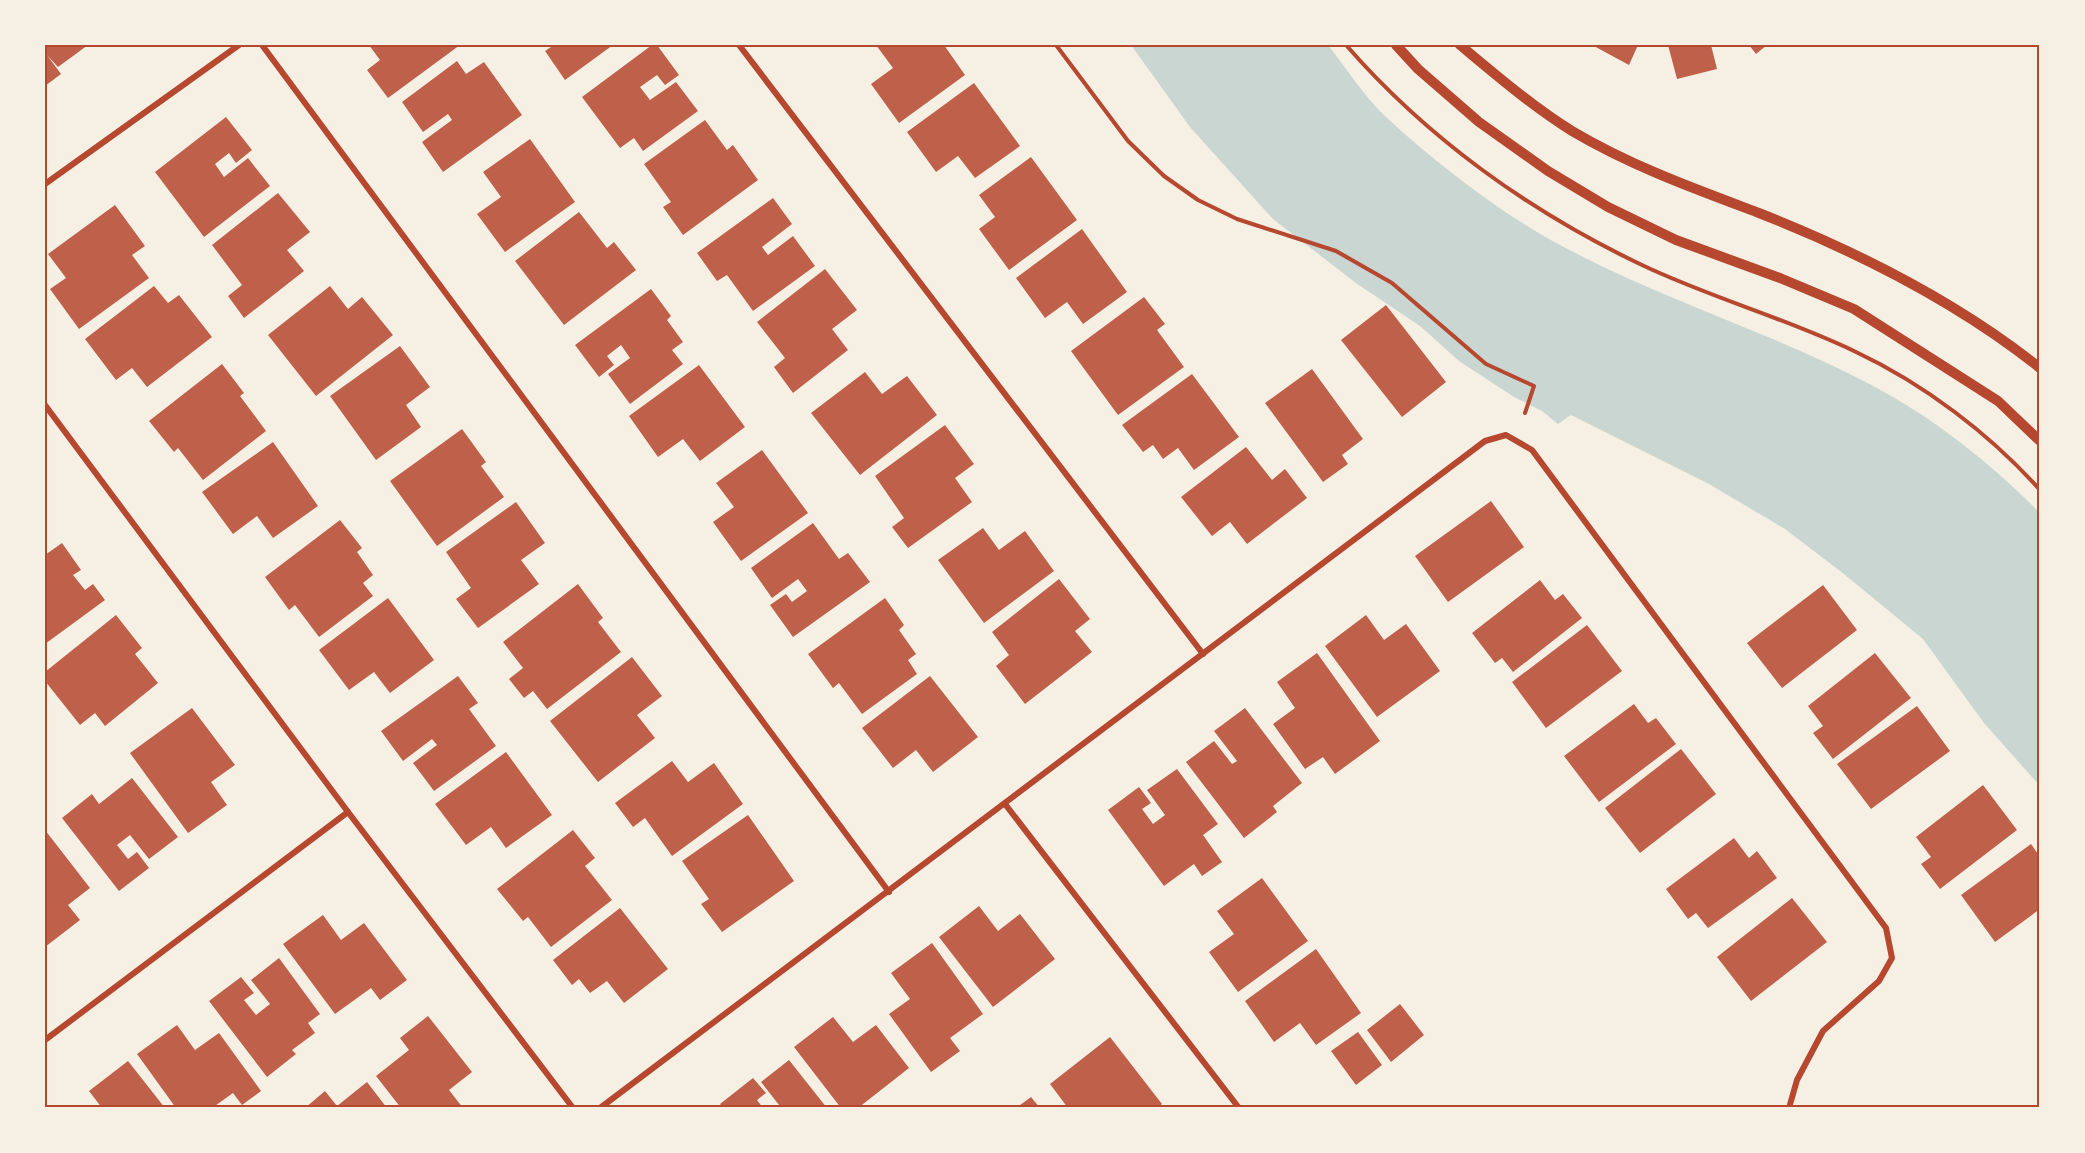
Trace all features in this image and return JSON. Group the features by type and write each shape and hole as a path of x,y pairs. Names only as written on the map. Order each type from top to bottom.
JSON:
{"street":[{"path":"45,184 238,45"},
{"path":"262,45 889,891"},
{"path":"739,45 1203,654"},
{"path":"1396,45 1418,69 1479,122 1548,171 1608,207 1676,240 1780,278 1854,309 1998,401 2040,441"},
{"path":"1460,45 1511,88 1572,131 1693,189 1859,255 1936,297 2012,346 2040,368"},
{"path":"45,405 348,812 573,1108"},
{"path":"600,1108 1485,441 1506,435 1532,450 1886,928 1892,958 1879,981 1823,1031 1797,1080 1788,1108"},
{"path":"1005,804 1239,1108"},
{"path":"45,1040 348,812"}],"path":[{"path":"1056,45 1128,141 1164,176 1198,200 1237,219 1336,251 1392,284 1486,364 1534,386 1525,413"},
{"path":"1346,45 1383,87 1432,132 1493,178 1569,227 1643,266 1857,352 1956,413 2040,490"}],"shaded area":[{"path":"1131,45 1328,45 1362,91 1385,116 1446,168 1492,203 1538,233 1641,284 1846,372 1907,405 1967,448 2005,479 2040,513 2040,786 1984,723 1923,639 1785,529 1709,484 1571,415 1558,424 1542,411 1514,397 1459,361 1420,326 1356,283 1273,219 1190,127"}],"building":[{"path":"45,45 88,45 58,67 47,55 61,74 45,86"},
{"path":"369,45 460,45 388,98 367,70 380,60"},
{"path":"554,45 613,45 565,80 545,51"},
{"path":"652,45 657,45 679,75 665,85 657,75 640,87 650,100 676,82 698,111 643,151 634,138 620,148 582,97"},
{"path":"876,45 944,45 965,75 899,123 871,84 893,68"},
{"path":"1592,45 1638,45 1629,65"},
{"path":"1668,45 1711,45 1717,69 1677,79"},
{"path":"1749,45 1767,45 1756,54"},
{"path":"457,61 466,74 484,62 522,115 443,172 422,142 452,120 448,114 423,132 402,102"},
{"path":"974,83 1020,146 975,178 958,156 936,172 907,132"},
{"path":"226,117 252,150 236,163 229,153 215,164 224,177 248,158 270,186 204,237 155,172"},
{"path":"705,120 727,150 733,145 758,180 683,235 663,207 671,202 644,164"},
{"path":"530,139 575,202 505,252 477,214 501,197 483,172"},
{"path":"1031,157 1077,220 1009,270 979,229 995,217 979,195"},
{"path":"278,193 310,232 287,250 304,271 244,318 228,296 242,285 212,245"},
{"path":"773,198 792,224 762,247 768,255 793,236 815,266 753,311 727,275 717,281 697,253"},
{"path":"115,205 145,246 132,255 149,278 79,329 50,289 66,278 48,254"},
{"path":"579,212 607,248 614,242 636,270 564,325 515,261"},
{"path":"1082,229 1127,292 1083,324 1067,302 1045,318 1016,278"},
{"path":"825,269 857,310 832,329 848,350 793,393 774,367 785,358 757,322"},
{"path":"154,286 168,303 179,295 212,337 147,387 132,368 116,380 85,339"},
{"path":"330,286 348,309 362,297 393,335 316,396 268,335"},
{"path":"651,289 671,316 667,320 683,342 672,350 683,364 630,404 608,374 630,358 621,345 607,356 614,365 599,377 575,345"},
{"path":"1144,297 1165,324 1157,330 1184,367 1118,415 1071,351"},
{"path":"1386,305 1446,382 1402,417 1341,340"},
{"path":"400,346 430,387 406,405 421,427 376,460 330,396"},
{"path":"222,364 244,393 240,396 266,431 203,480 178,448 174,452 149,421"},
{"path":"699,365 745,427 700,461 683,439 658,457 629,416"},
{"path":"1312,369 1363,439 1342,455 1348,464 1323,482 1265,403"},
{"path":"865,372 882,394 907,376 937,415 860,475 811,413"},
{"path":"1192,374 1239,437 1194,470 1178,448 1163,459 1153,445 1143,452 1122,425"},
{"path":"945,425 974,464 955,478 972,502 908,548 892,527 904,518 875,476"},
{"path":"462,429 486,462 481,466 504,497 437,546 390,481"},
{"path":"273,442 318,506 273,538 257,516 233,534 202,492"},
{"path":"1246,447 1272,480 1285,469 1307,498 1247,544 1230,522 1212,536 1181,497"},
{"path":"762,450 808,513 741,561 713,522 734,507 716,483"},
{"path":"1491,501 1524,547 1448,602 1415,556"},
{"path":"516,502 545,543 521,560 539,584 478,628 456,599 471,588 446,552"},
{"path":"340,520 362,548 357,552 373,575 363,583 373,596 319,637 295,605 289,610 265,577"},
{"path":"813,523 839,559 848,553 870,582 793,637 770,605 786,594 792,602 807,591 798,579 772,598 751,568"},
{"path":"983,528 999,550 1025,531 1054,571 984,623 938,560"},
{"path":"62,543 81,570 73,575 85,590 93,584 105,600 45,644 45,555"},
{"path":"1059,579 1090,619 1075,631 1092,652 1025,704 996,666 1009,655 992,632"},
{"path":"1540,580 1555,600 1563,594 1582,618 1513,672 1502,658 1495,663 1472,633"},
{"path":"578,584 603,618 598,622 621,652 547,709 533,691 524,698 509,679 523,668 503,642"},
{"path":"1823,585 1857,630 1782,688 1747,643"},
{"path":"388,598 434,660 390,693 374,672 349,690 319,650"},
{"path":"885,598 904,625 899,630 916,654 908,660 917,674 862,714 839,683 833,688 808,654"},
{"path":"116,615 142,648 135,654 158,683 105,726 95,713 80,725 45,681 45,672"},
{"path":"1366,615 1384,640 1406,624 1440,671 1377,717 1325,646"},
{"path":"1587,625 1622,671 1546,728 1512,682"},
{"path":"1317,653 1380,741 1335,774 1323,757 1305,769 1273,724 1295,708 1277,682"},
{"path":"1875,653 1911,698 1833,759 1813,733 1823,726 1808,706"},
{"path":"632,657 662,696 637,715 655,738 598,782 550,721"},
{"path":"458,676 478,703 469,709 496,746 434,791 413,763 437,745 432,739 403,761 381,731"},
{"path":"930,676 978,737 933,772 916,750 893,768 862,728"},
{"path":"1634,704 1648,723 1656,718 1676,744 1599,802 1564,756"},
{"path":"1917,706 1950,751 1871,809 1837,764"},
{"path":"192,708 235,765 211,782 227,805 188,833 130,753"},
{"path":"1245,708 1302,783 1273,806 1277,812 1244,838 1186,762 1214,741 1232,764 1237,761 1214,731"},
{"path":"1681,749 1716,794 1640,853 1605,808"},
{"path":"506,752 552,815 506,848 491,827 466,845 435,804"},
{"path":"672,761 688,782 714,763 743,804 672,856 645,818 633,827 615,803"},
{"path":"1177,769 1218,824 1203,835 1222,862 1202,876 1194,864 1164,886 1108,810 1139,787 1151,803 1142,809 1153,824 1165,815 1147,790"},
{"path":"132,778 178,837 149,859 130,835 117,845 128,859 137,852 149,868 119,891 62,818 92,794 99,804"},
{"path":"1983,785 2017,830 1940,889 1921,864 1931,857 1916,837"},
{"path":"748,815 794,881 722,932 701,904 709,899 682,861"},
{"path":"45,830 90,888 68,905 80,920 45,947"},
{"path":"573,830 595,858 585,866 612,900 551,947 528,917 523,921 497,889"},
{"path":"1734,838 1749,858 1757,851 1777,878 1708,928 1696,913 1688,919 1666,889"},
{"path":"2031,844 2040,857 2040,909 1995,942 1961,895"},
{"path":"1262,878 1308,941 1238,992 1209,952 1234,934 1217,911"},
{"path":"1792,898 1827,942 1751,1001 1717,957"},
{"path":"979,906 998,931 1020,914 1055,959 993,1007 939,937"},
{"path":"620,908 668,969 624,1003 607,981 590,993 579,979 572,985 553,960"},
{"path":"323,915 341,940 364,923 407,980 380,1000 371,988 335,1014 283,944"},
{"path":"932,943 983,1014 950,1038 960,1051 931,1072 889,1014 910,999 891,973"},
{"path":"1316,949 1361,1013 1316,1045 1300,1023 1274,1042 1245,1001"},
{"path":"279,958 320,1014 308,1023 315,1033 292,1050 296,1054 267,1077 209,1001 241,977 254,993 244,1000 256,1015 270,1004 251,980"},
{"path":"1400,1004 1424,1035 1391,1062 1367,1030"},
{"path":"428,1016 472,1072 449,1090 463,1108 401,1108 376,1076 409,1050 400,1038"},
{"path":"833,1017 853,1042 876,1025 909,1068 858,1108 841,1108 794,1047"},
{"path":"177,1025 195,1050 219,1033 261,1091 242,1105 233,1093 212,1108 176,1108 137,1054"},
{"path":"1358,1032 1382,1065 1356,1085 1331,1051"},
{"path":"1110,1037 1162,1104 1157,1108 1068,1108 1050,1084"},
{"path":"789,1060 827,1108 776,1108 779,1105 761,1082"},
{"path":"128,1061 165,1108 102,1108 89,1091"},
{"path":"753,1078 766,1093 757,1100 763,1108 723,1108 720,1104"},
{"path":"367,1082 387,1108 305,1108 325,1091 337,1106"},
{"path":"1031,1097 1040,1108 1016,1108"}]}
